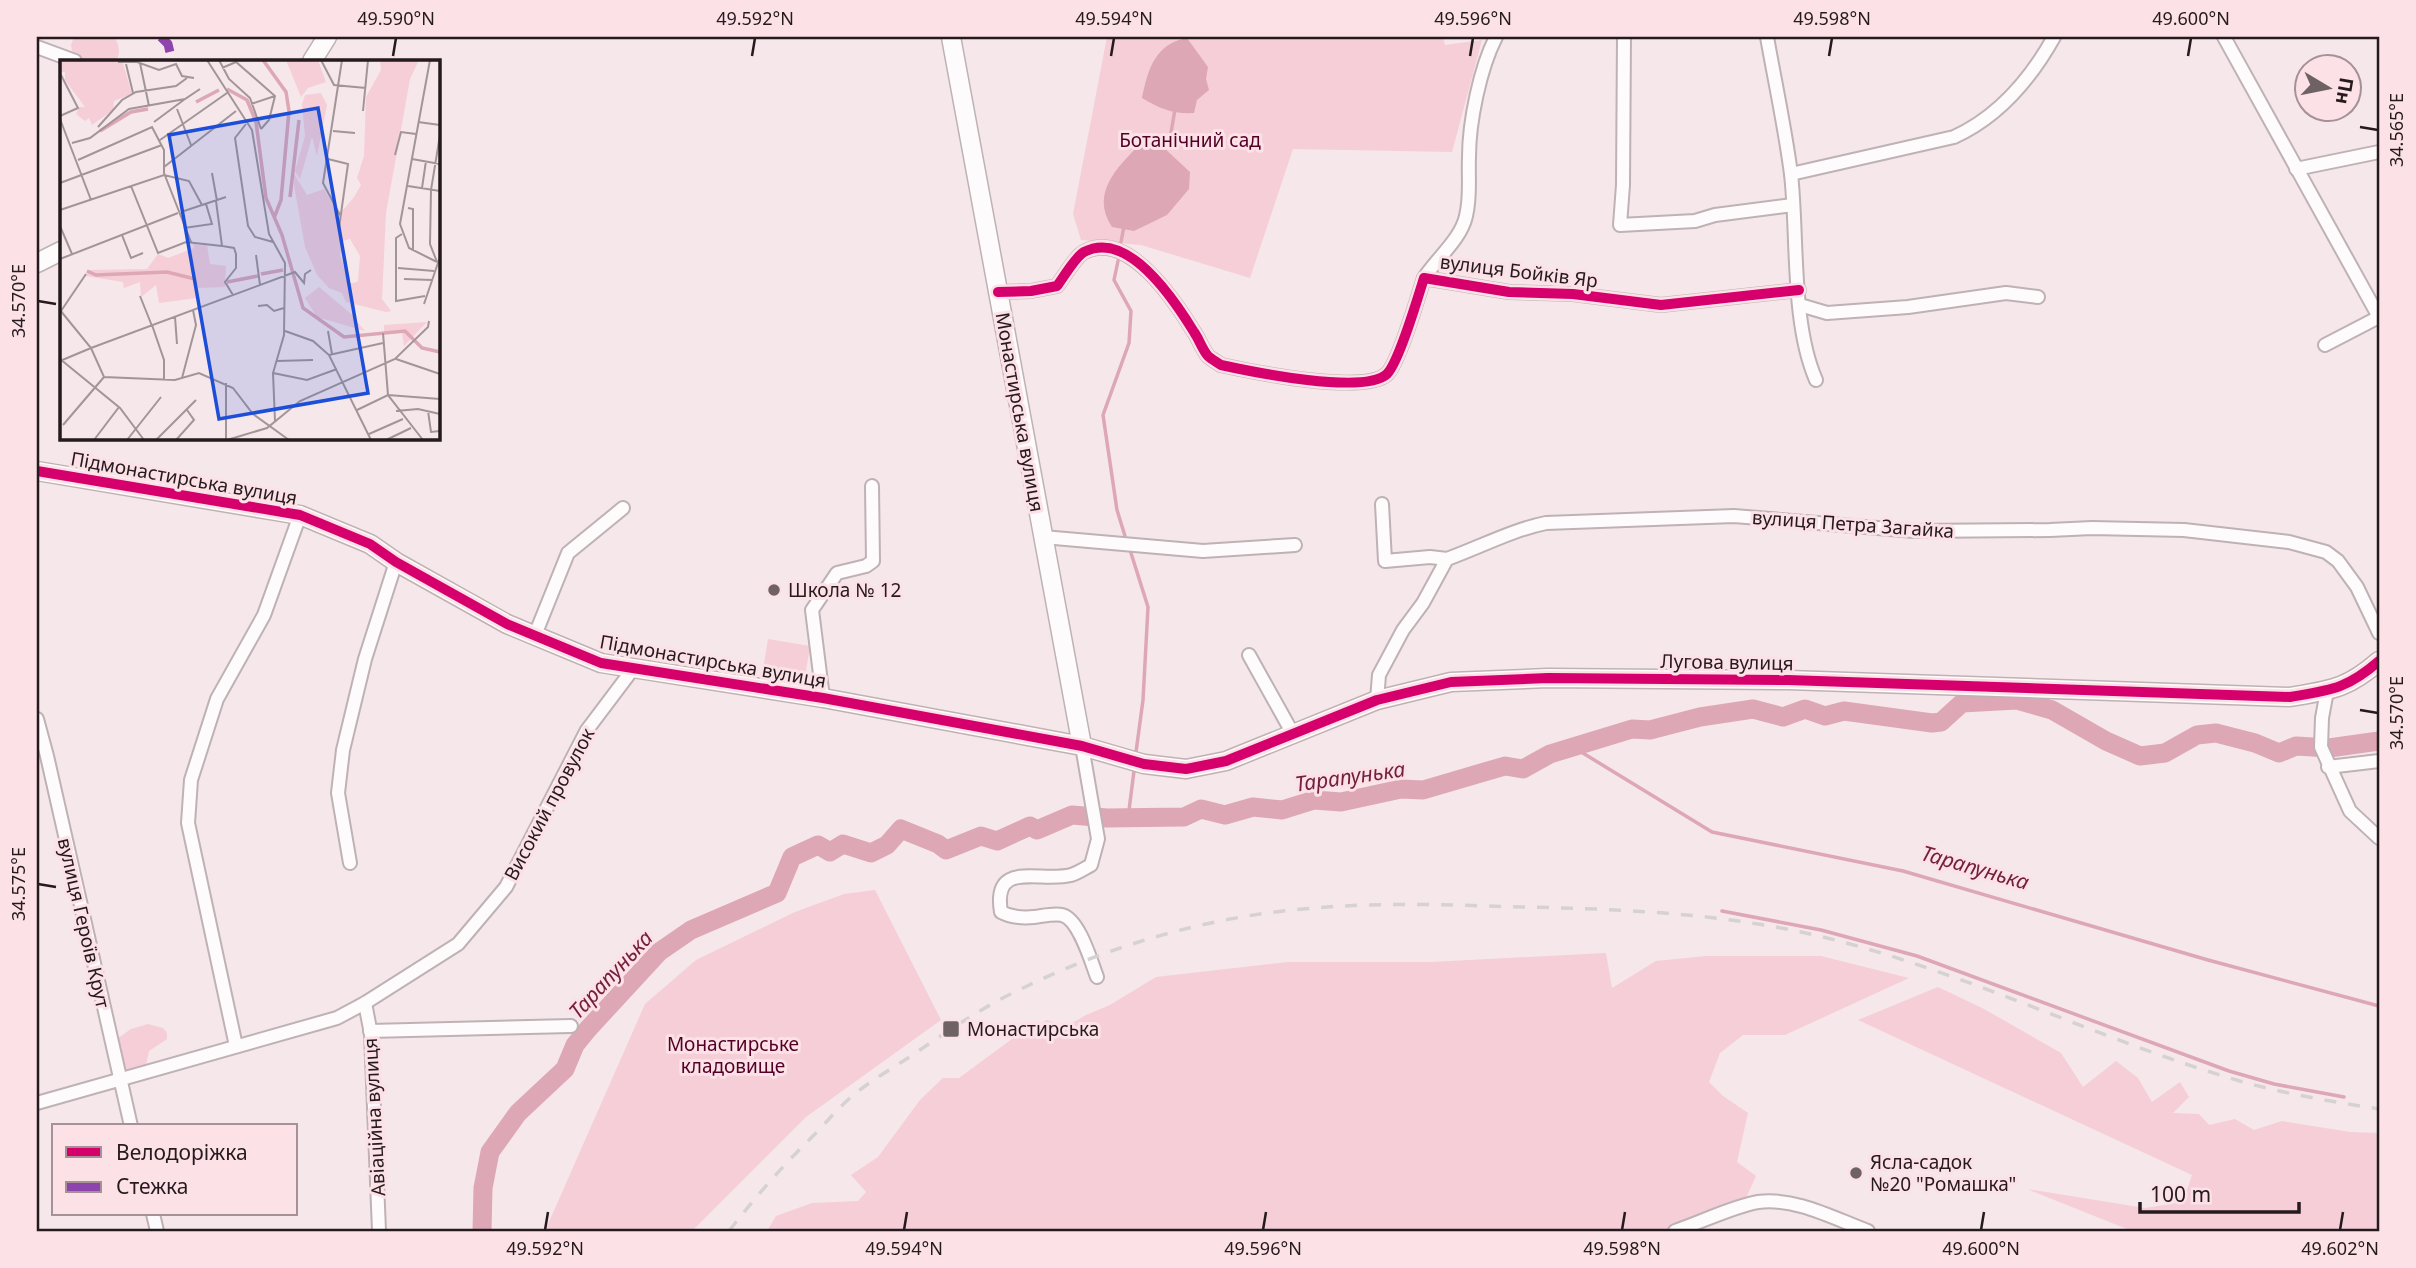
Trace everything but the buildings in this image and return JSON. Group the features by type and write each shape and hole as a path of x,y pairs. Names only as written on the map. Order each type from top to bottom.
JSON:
{"street":[{"path":"313,60 327,37"},
{"name":"Монастирська вулиця","path":"951,37 1082,746"},
{"path":"1424,278 1456,237 1466,218 1470,192 1468,154 1476,99 1486,55 1496,37"},
{"path":"1624,37 1620,225 1695,221 1715,215 1793,205"},
{"path":"1767,37 1791,174 1798,290 1807,359 1816,380"},
{"path":"1791,174 1954,137 1965,132 2003,103 2038,65 2053,37"},
{"path":"2224,37 2379,317 2325,345"},
{"path":"37,47 72,60"},
{"path":"2296,169 2379,152"},
{"name":"вулиця Бойків Яр","path":"998,292 1031,291 1057,286 1082,253 1097,248 1117,250 1135,258 1153,275 1194,331 1207,355 1222,365 1332,383 1376,380 1388,373 1407,331 1424,278 1509,292 1573,294 1661,305 1798,290"},
{"path":"37,263 60,252"},
{"path":"1800,305 1827,313 1908,307 2006,293 2038,298"},
{"name":"Підмонастирська вулиця","path":"37,471 300,515 370,544 396,562 507,624 601,663 823,698 1082,746"},
{"name":"Підмонастирська вулиця","path":"823,698 812,610 837,573 866,566 873,561 872,486"},
{"path":"1377,700 1379,676 1403,630 1423,603 1447,559 1430,556 1385,561 1382,504"},
{"path":"535,635 568,553 623,508"},
{"path":"236,1046 187,824 191,780 217,699 264,615 300,515"},
{"name":"вулиця Петра Загайка","path":"1447,559 1499,540 1521,528 1546,523 1734,516 1914,531 2092,528 2184,530 2289,542 2326,552 2338,561 2357,587 2379,633"},
{"path":"1043,537 1203,551 1295,545"},
{"path":"350,863 338,793 343,750 365,659 396,562"},
{"path":"1249,655 1293,734"},
{"name":"Лугова вулиця","path":"1082,746 1144,764 1186,769 1226,761 1377,700 1451,682 1548,678 1801,681 2290,697 2327,691 2359,678 2379,661"},
{"name":"Високий провулок","path":"37,1103 337,1018 458,944 506,887 587,730 633,670"},
{"path":"2327,691 2321,747 2350,811 2379,838"},
{"name":"вулиця Героїв Крут","path":"37,719 130,1124"},
{"path":"1082,746 1098,839 1091,865 1071,875 1016,877 1006,881 1000,891 999,901 1001,912 1007,915 1022,918 1059,914 1070,918 1097,977"},
{"path":"2328,766 2379,761"},
{"name":"Авіаційна вулиця","path":"365,1003 370,1031 379,1231"},
{"path":"370,1031 571,1026"},
{"path":"1675,1231 1755,1202 1773,1201 1793,1203 1868,1231"}],"green space":[{"path":"74,37 114,37 119,55 116,60 80,60 73,54 71,45"},
{"name":"Ботанічний сад","path":"1107,37 1443,37 1445,45 1482,40 1452,152 1293,149 1250,278 1141,245 1081,240 1073,214"},
{"path":"768,639 810,646 805,677 763,670"},
{"name":"Монастирське кладовище","path":"875,890 941,1020 806,1117 692,1231 545,1231 645,1004 696,960 795,912 844,894"},
{"path":"1606,953 1612,988 1656,961 1706,956 1821,956 1909,978 1785,1035 1743,1035 1720,1053 1709,1082 1723,1096 1748,1113 1737,1162 1756,1176 1745,1200 1661,1231 767,1231 776,1216 812,1203 858,1201 866,1192 851,1175 878,1157 920,1100 943,1078 959,1078 1016,1036 1047,1020 1067,1026 1110,1005 1156,977 1288,962 1431,962"},
{"path":"1938,987 1984,1009 2061,1053 2083,1087 2116,1061 2138,1078 2152,1102 2180,1082 2189,1097 2173,1113 2199,1114 2209,1125 2235,1119 2254,1130 2282,1121 2350,1132 2379,1133 2379,1231 2132,1231 2027,1189 2145,1208 2183,1202 2192,1175 1858,1020"},
{"path":"148,1024 163,1028 167,1039 149,1051 146,1065 131,1071 122,1067 117,1039 131,1029"}],"shaded area":[{"path":"1187,38 1208,67 1206,79 1209,90 1197,100 1194,113 1180,113 1142,98 1150,68 1160,52 1176,41"},
{"path":"1139,145 1163,147 1190,172 1189,189 1167,215 1134,231 1112,227 1106,215 1105,192 1115,172"}],"waterway":[{"name":"Тарапунька","path":"1163,152 1171,133 1175,109"},
{"name":"Тарапунька","path":"1121,242 1124,226"},
{"name":"Тарапунька","path":"1118,261 1114,280 1131,311 1129,343 1103,415 1117,510 1125,536"},
{"name":"Тарапунька","path":"1131,553 1148,607 1143,700 1136,752"},
{"name":"Тарапунька","path":"482,1231 483,1188 490,1152 518,1113 565,1069 575,1045 588,1029 659,952 691,930 777,893 792,857 818,845 830,852 843,844 871,853 887,845 901,829 946,850 981,836 997,841 1030,826 1037,830 1072,815 1107,818 1184,817 1201,809 1225,815 1253,807 1282,810 1314,800 1341,802 1401,789 1423,790 1505,766 1523,769 1550,754 1632,729 1650,730 1700,717 1753,709 1783,717 1805,709 1825,716 1844,711 1932,723 1941,722 1962,703 2017,700 2052,710 2106,741 2140,756 2165,753 2197,735 2216,733 2255,743 2279,753 2296,746 2329,748 2379,741"},
{"name":"Тарапунька","path":"1573,747 1712,832 1903,871 2208,960 2379,1006"},
{"name":"Тарапунька","path":"1128,818 1134,771"},
{"path":"1722,911 1821,930 1917,956 2229,1071 2274,1084 2344,1097"}],"railway":[{"path":"729,1231 783,1167 851,1097 993,1003 1057,972 1165,934 1240,917 1315,908 1418,904 1604,909 1687,915 1769,926 1810,934 1901,959 2197,1068 2297,1095 2379,1109"}],"marked path":[{"path":"161,37 168,44 172,60"}],"cycle path":[{"path":"998,292 1031,291 1057,286 1084,252 1101,248 1117,250 1133,259 1162,287 1209,357 1221,365 1307,380 1356,382 1375,380 1387,374 1392,367 1408,329 1424,278 1509,292 1573,294 1661,305 1799,290"},
{"path":"37,471 300,515 370,544 396,562 507,624 601,663 823,698 1082,746 1144,764 1186,769 1226,761 1377,700 1451,682 1548,678 1788,680 2290,697 2348,683 2379,661"}],"place":[{"name":"Школа № 12","path":"774,590"},
{"name":"Монастирська","path":"951,1029"},
{"name":"Ясла-садок №20 \"Ромашка\"","path":"1856,1173"}]}
